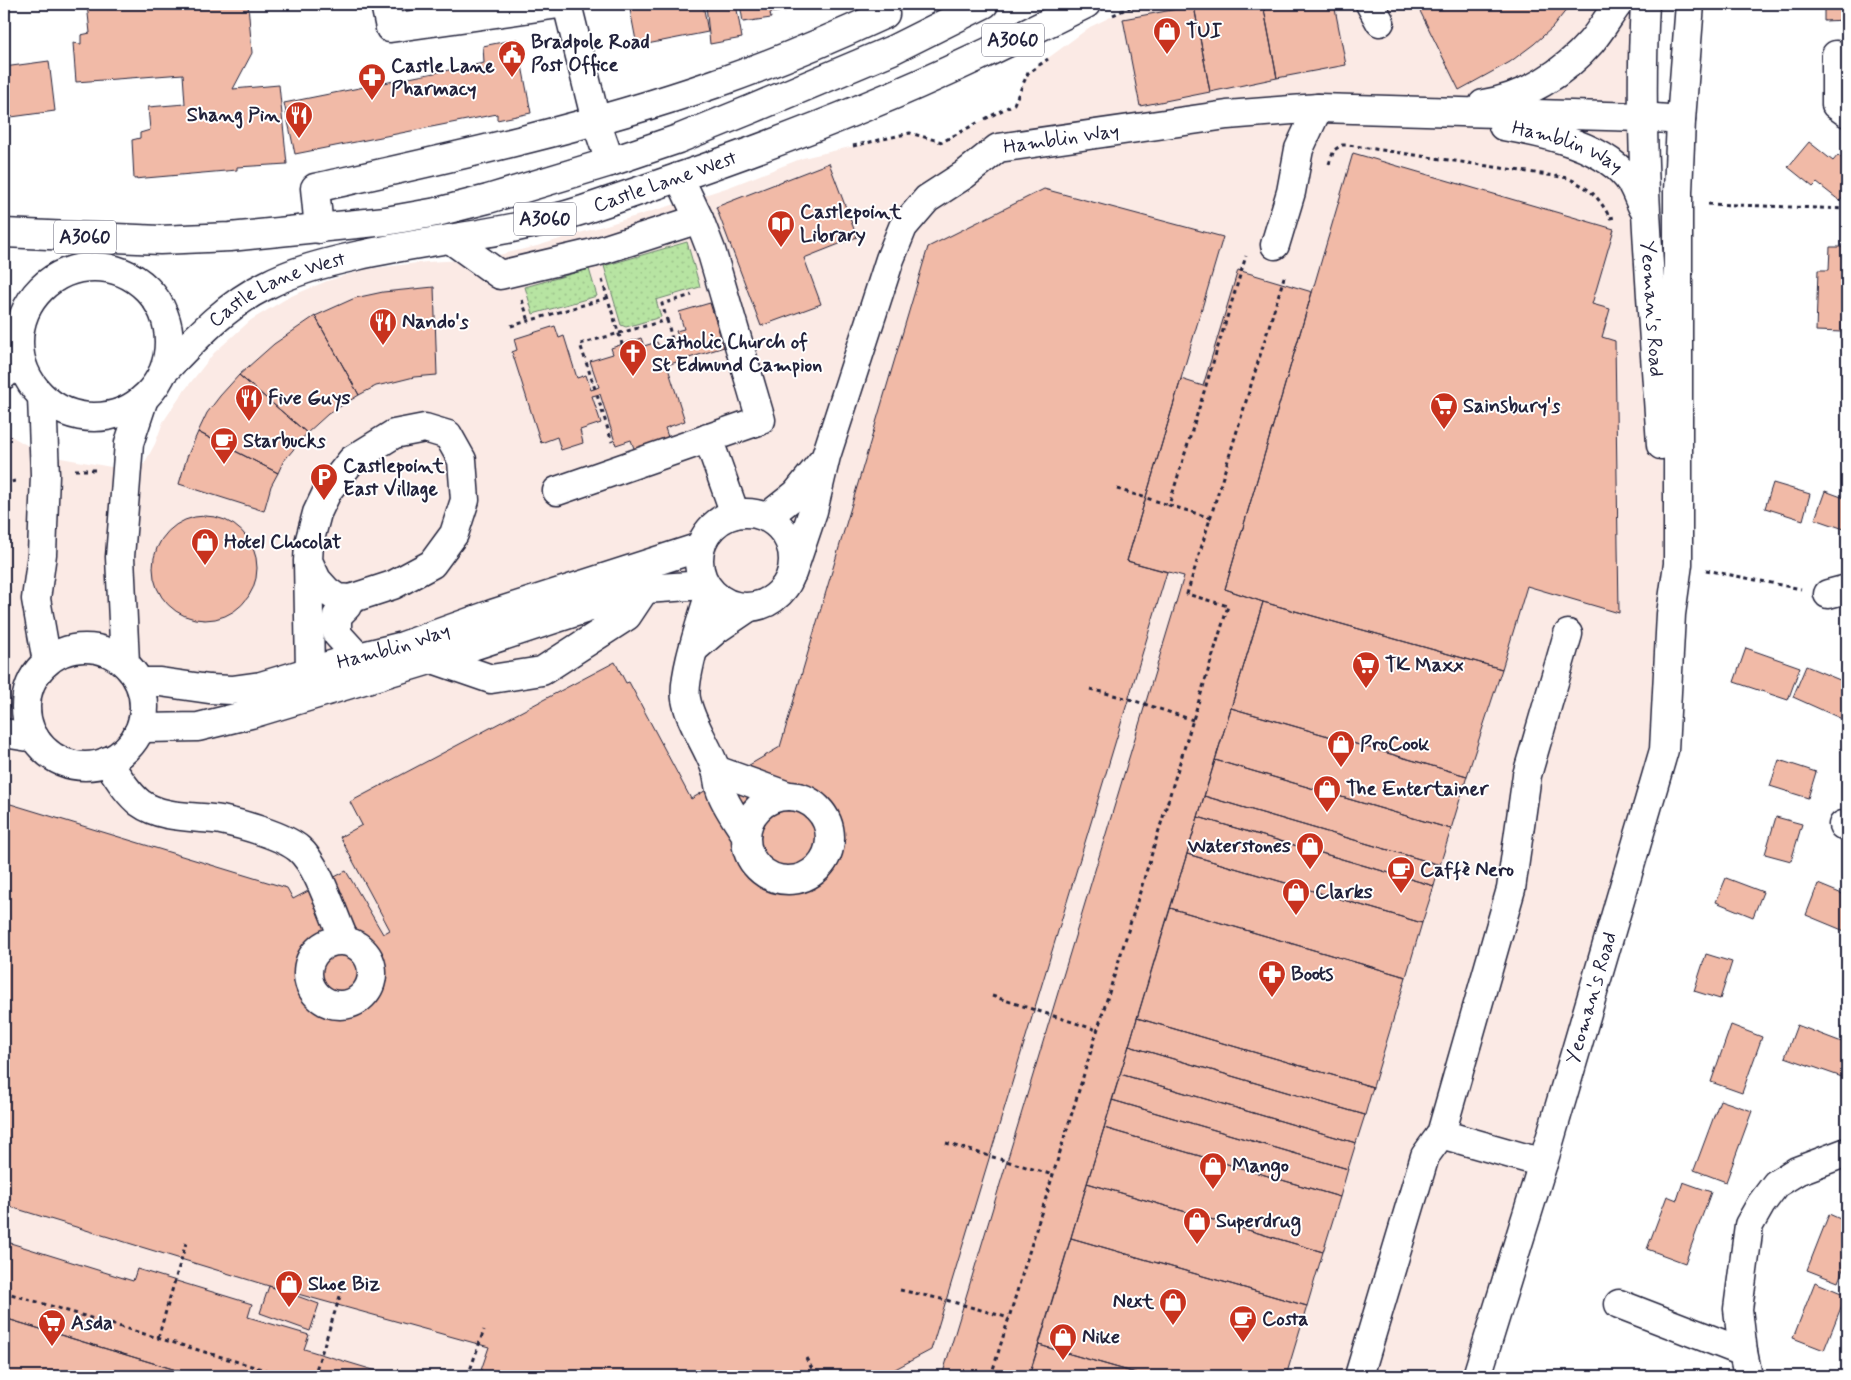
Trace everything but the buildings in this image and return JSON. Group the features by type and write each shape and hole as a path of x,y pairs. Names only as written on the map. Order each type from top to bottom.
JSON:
{"main road":[{"path":"385,4 390,28 559,4"},
{"path":"567,4 596,121 610,162"},
{"name":"Castle Lane West","path":"7,233 160,240 230,237 386,221 437,212 488,199 678,139 892,50 984,4"},
{"name":"Castle Lane West","path":"165,370 213,323 237,303 265,285 320,264 383,250 512,227 579,211 679,177 868,106 991,51 1086,4"},
{"name":"Hamblin Way","path":"1430,111 1488,104 1520,94 1546,81 1571,63 1592,40 1618,4"},
{"name":"Yeoman's Road","path":"1645,4 1642,117 1646,214 1672,614"},
{"name":"Yeoman's Road","path":"1477,1376 1543,1163 1664,750 1672,614 1678,564 1678,192 1681,120 1690,4"},
{"path":"320,228 315,188 460,156 596,121 714,84 835,37 884,9 892,50"},
{"path":"1836,55 1836,104 1847,113"},
{"path":"1275,245 1291,192 1300,149 1318,108"},
{"name":"Hamblin Way","path":"694,649 717,629 748,608 762,605 776,598 786,586 813,511 826,456 890,259 903,227 927,199 964,175 998,148 1227,115 1318,108 1642,117 1681,120"},
{"name":"Hamblin Way","path":"1430,111 1533,131 1601,154 1618,168 1631,183 1646,214"},
{"path":"557,491 761,420 711,250 679,177"},
{"path":"450,239 500,275 593,252 699,219"},
{"name":"Castle Lane West","path":"7,233 76,268"},
{"name":"Castle Lane West","path":"110,268 160,240"},
{"path":"94,266 110,268 131,276 148,288 161,306 168,327 170,348 165,370 156,385 144,398 125,411 104,417 81,417 60,409 42,396 9,359 25,312 37,292 55,277 76,268 94,266"},
{"path":"42,396 45,475 42,554 36,599 47,662"},
{"path":"132,672 103,649 88,646 69,651 47,662 15,697 26,714 35,738 48,754 67,763 87,766 107,761 122,752 138,733 143,717 143,697 132,672 120,557 129,443 144,398"},
{"path":"308,561 317,580 327,590 337,598 350,599 393,585 432,564 454,534 465,500 462,460 448,435 425,428 394,434 352,460 328,490 317,513 309,543 308,561 310,672"},
{"path":"708,438 735,514"},
{"name":"Hamblin Way","path":"767,517 796,494 826,456"},
{"path":"748,608 734,606 721,601 708,588 699,567 700,548 705,536 713,526 723,518 735,514 751,513 767,517 780,527 790,540 794,556 792,572"},
{"path":"644,577 700,548"},
{"name":"Hamblin Way","path":"132,672 160,682 209,689 232,690 261,686 358,657 403,646 492,614 644,577 708,588"},
{"name":"Hamblin Way","path":"433,660 491,679 542,671 627,616 644,577"},
{"name":"Hamblin Way","path":"138,733 145,728 198,727 251,714 433,660 644,577"},
{"path":"708,588 688,676 686,698 695,725 716,770 720,789 746,835"},
{"path":"350,599 347,606 337,616 337,634 358,657"},
{"path":"1359,1376 1425,1156 1441,1134 1511,889 1527,775 1568,634"},
{"path":"4,733 35,738"},
{"path":"107,761 125,787 140,803 167,814 222,821 274,836 299,850 318,875 345,941"},
{"path":"716,770 788,796 799,797 820,810 827,821 830,834 829,848 824,860 816,870 804,877 791,880 778,879 766,874 756,866 750,856 746,835 753,815 760,808 768,801 788,796"},
{"path":"1441,1134 1543,1163"},
{"path":"1746,1364 1738,1309 1750,1225 1753,1218 1776,1184 1797,1171 1847,1152"},
{"path":"1619,1304 1746,1364"}],"path":[{"path":"1328,166 1334,150 1348,144 1568,178 1588,189 1600,200 1610,218 1646,214"},
{"path":"1678,192 1701,191 1699,204 1847,209"},
{"path":"1169,505 1251,239 1275,245"},
{"path":"593,252 622,344"},
{"path":"991,1376 1228,606 1187,594 1286,272"},
{"path":"672,339 662,304 722,286"},
{"path":"511,326 607,298"},
{"path":"595,389 580,344 666,320"},
{"path":"596,395 622,468"},
{"path":"1117,489 1211,518"},
{"path":"1678,564 1838,591"},
{"path":"1090,689 1129,699 1193,720"},
{"path":"992,996 1097,1030"},
{"path":"946,1143 1053,1175"},
{"path":"158,1338 186,1243"},
{"path":"314,1376 343,1288"},
{"path":"900,1290 946,1300 1009,1318"},
{"path":"4,1292 285,1376"},
{"path":"468,1376 484,1330"},
{"path":"806,1358 816,1376"}],"shaded area":[{"path":"1137,4 1645,4 1646,214 1671,614 1664,750 1477,1376 4,1376 4,432 44,455 128,470 144,464 155,444 163,422 184,391 214,353 251,320 289,297 327,281 366,269 427,262 481,259 537,246 729,187 803,158 910,133 942,142 1014,104 1028,73 1090,27"}],"green space":[{"path":"687,242 700,287 656,300 661,317 626,327 621,325 604,266"},
{"path":"589,269 597,296 533,314 525,287"}],"place":[{"name":"TUI","path":"1167,55"},
{"name":"Bradpole Road Post Office","path":"512,78"},
{"name":"Castle Lane Pharmacy","path":"372,101"},
{"name":"Shang Pin","path":"299,139"},
{"name":"Castlepoint Library","path":"781,248"},
{"name":"Nando's","path":"383,346"},
{"name":"Catholic Church of St Edmund Campion","path":"633,377"},
{"name":"Five Guys","path":"249,422"},
{"name":"Sainsbury's","path":"1444,430"},
{"name":"Starbucks","path":"224,465"},
{"name":"Castlepoint East Village","path":"324,501"},
{"name":"Hotel Chocolat","path":"205,566"},
{"name":"TK Maxx","path":"1366,689"},
{"name":"ProCook","path":"1341,768"},
{"name":"The Entertainer","path":"1327,813"},
{"name":"Waterstones","path":"1310,870"},
{"name":"Caffè Nero","path":"1401,894"},
{"name":"Clarks","path":"1296,916"},
{"name":"Boots","path":"1272,998"},
{"name":"Mango","path":"1213,1190"},
{"name":"Superdrug","path":"1197,1245"},
{"name":"Shoe Biz","path":"289,1308"},
{"name":"Next","path":"1173,1326"},
{"name":"Costa","path":"1243,1343"},
{"name":"Asda","path":"52,1347"},
{"name":"Nike","path":"1063,1361"}]}
